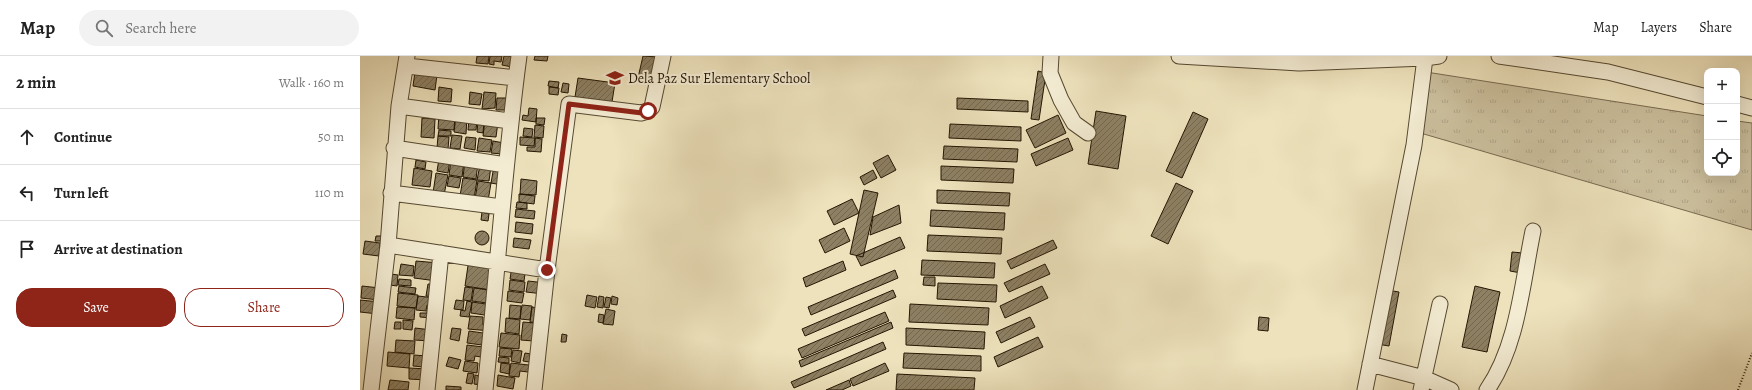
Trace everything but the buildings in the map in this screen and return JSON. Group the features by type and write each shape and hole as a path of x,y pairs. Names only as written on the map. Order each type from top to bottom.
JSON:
{"street":[{"path":"485,390 499,262 502,207 510,121 519,56"},
{"path":"534,390 547,270 569,104 642,113 648,111 652,107 662,56"},
{"path":"1051,56 1050,73 1061,100 1074,123 1088,133"},
{"path":"1179,56 1217,60 1299,63 1432,57 1365,390"},
{"path":"1500,56 1608,72 1704,95"},
{"path":"371,390 388,245 394,148 399,106 407,61 516,78"},
{"path":"1740,105 1752,108"},
{"path":"399,106 510,121"},
{"path":"394,148 506,164"},
{"path":"391,193 502,207"},
{"path":"1488,390 1499,373 1509,347 1533,231"},
{"path":"388,245 547,270"},
{"path":"427,390 441,253"},
{"path":"1422,384 1440,304"},
{"path":"1370,364 1422,384 1451,390"}],"path":[{"path":"1738,390 1752,353"}],"green space":[{"path":"1426,72 1704,116 1704,176 1740,176 1740,121 1752,123 1752,230 1417,132"}],"place":[{"name":"Dela Paz Sur Elementary School","path":"615,78"}],"route":[{"path":"547,270 569,104 642,113 648,111"}]}
